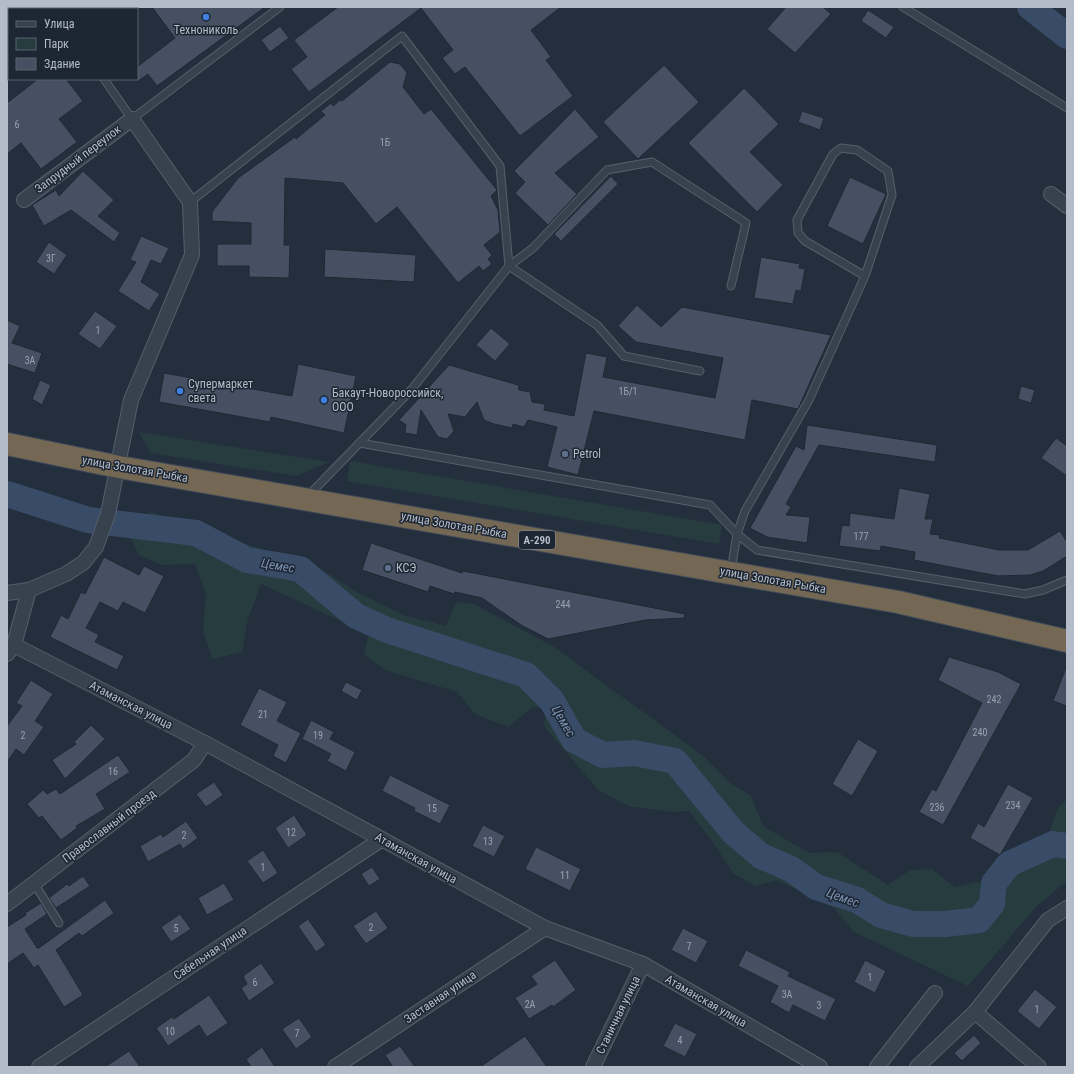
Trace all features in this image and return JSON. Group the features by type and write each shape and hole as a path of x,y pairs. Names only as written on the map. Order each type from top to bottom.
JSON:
{"highway":[{"name":"улица Золотая Рыбка","path":"7,444 118,467 898,602 1067,639"}],"street":[{"name":"Запрудный переулок","path":"24,200 132,119"},
{"path":"7,593 29,590 66,574 83,563 96,547 108,514 131,400 192,255 190,202 132,119"},
{"path":"1051,194 1067,206"},
{"path":"10,649 29,590"},
{"name":"Атаманская улица","path":"10,649 205,743 545,928 643,964 820,1067"},
{"name":"Православный проезд","path":"7,904 194,760 205,743"},
{"name":"Сабельная улица","path":"39,1067 382,839"},
{"path":"917,1067 975,1012 1048,920 1067,908"},
{"name":"Заставная улица","path":"335,1067 545,928"},
{"name":"Станичная улица","path":"593,1067 643,964"},
{"path":"877,1067 935,993"},
{"path":"975,1012 1039,1067"}],"lane":[{"path":"105,80 132,119 280,7"},
{"path":"903,7 1067,108"},
{"path":"190,202 402,36 500,166 509,266"},
{"path":"731,573 737,534 745,511 809,400 865,276 892,195 888,171 857,150 840,148 833,154 797,220 798,233 805,241 865,276"},
{"path":"305,500 412,389 509,266 533,248 607,170 652,162 746,223 731,286"},
{"path":"509,266 597,325 624,356 700,371"},
{"path":"360,443 710,505 737,534 757,550 1025,594 1043,590 1067,580"},
{"path":"34,883 59,923"}],"green space":[{"path":"139,432 329,462 296,476 151,453"},
{"path":"350,461 722,525 719,544 347,481"},
{"path":"151,512 321,569 358,593 406,616 446,626 456,602 474,604 554,647 702,755 730,783 751,796 763,826 809,853 837,852 888,885 910,870 932,869 955,887 976,882 1000,886 1014,871 1019,850 1037,842 1047,834 1050,830 1056,812 1067,800 1067,881 1037,906 968,986 854,932 834,908 777,880 755,886 733,873 710,838 689,811 672,812 629,806 598,790 544,726 546,709 532,707 509,727 476,715 457,692 385,670 364,655 369,634 261,584 248,619 242,652 212,659 203,630 206,593 195,564 162,565 139,555 129,535 137,521"}],"building":[{"path":"152,7 265,7 157,86 148,74 137,82 138,66 175,38"},
{"path":"338,7 561,7 531,30 551,57 546,60 573,96 520,136 465,67 455,74 442,58 453,50 421,8 309,92 291,69 307,57 294,40"},
{"path":"786,7 823,7 831,14 795,53 767,29"},
{"path":"868,10 894,27 886,38 861,21"},
{"path":"280,26 289,38 270,52 261,40"},
{"path":"390,62 400,64 407,73 403,87 424,114 431,109 497,190 491,196 498,210 500,232 484,245 492,255 488,259 492,264 483,271 479,266 458,283 397,207 376,224 343,183 285,178 284,245 290,245 289,278 249,277 249,266 217,266 217,244 251,244 251,223 212,221 212,212 238,178 295,137 296,139 325,115 321,111 331,103 333,106 340,100 342,101"},
{"path":"664,65 699,102 638,159 603,122"},
{"path":"37,80 67,80 83,101 59,119 77,142 41,169 21,143 7,154 7,103"},
{"path":"744,88 779,124 750,152 783,185 757,212 688,143"},
{"path":"575,109 599,137 555,173 577,194 548,225 515,193 525,182 514,171"},
{"path":"802,111 824,118 820,130 798,122"},
{"path":"83,171 114,200 98,216 120,233 114,242 71,210 44,226 32,205 56,190 59,196"},
{"path":"611,176 618,184 561,241 554,234"},
{"path":"850,177 886,194 863,244 827,226"},
{"path":"141,236 169,248 161,264 151,260 141,282 160,294 149,311 118,291 136,262 130,260"},
{"path":"49,242 67,255 54,274 36,262"},
{"path":"325,249 416,255 414,282 324,277"},
{"path":"761,257 800,264 799,268 805,269 801,291 796,290 793,304 754,298"},
{"path":"637,305 661,327 682,307 831,335 798,409 752,400 745,440 594,411 578,475 547,467 557,427 528,420 524,427 513,424 512,428 494,424 484,420 477,402 465,417 448,414 454,431 447,439 438,437 421,410 417,435 405,433 406,425 399,420 449,365 518,385 519,390 530,392 532,402 545,404 544,410 574,416 586,353 607,357 603,377 715,398 723,358 636,342 618,326"},
{"path":"95,311 117,326 100,349 78,334"},
{"path":"7,320 20,326 12,343 42,353 35,373 7,364"},
{"path":"491,328 510,344 495,361 476,345"},
{"path":"298,364 356,376 344,433 271,417 270,422 159,402 164,373 292,396"},
{"path":"40,380 51,385 42,405 32,399"},
{"path":"1021,386 1035,390 1031,403 1018,399"},
{"path":"807,425 937,445 935,462 819,445 786,504 791,507 786,515 810,517 807,543 767,537 750,528 796,446 804,450"},
{"path":"1056,438 1067,446 1067,476 1041,458"},
{"path":"899,488 930,494 925,519 933,519 930,534 940,535 939,538 999,550 1028,550 1060,531 1067,542 1067,556 1043,571 1030,575 998,576 914,560 915,552 881,546 880,551 839,546 842,525 849,526 850,513 894,519"},
{"path":"371,543 462,573 463,571 685,614 684,618 645,620 548,639 521,625 482,598 455,592 454,594 430,586 428,592 362,570"},
{"path":"104,557 139,575 144,566 164,576 145,613 123,602 118,611 100,602 86,628 99,635 95,642 124,656 117,670 50,637 61,615 68,619 81,592 85,594"},
{"path":"949,657 998,672 1021,684 943,825 919,812 932,789 936,791 982,703 938,680"},
{"path":"1067,668 1067,706 1053,701"},
{"path":"31,680 53,694 35,721 44,727 24,755 16,749 7,762 7,726 22,706 16,703"},
{"path":"346,682 362,690 357,700 341,691"},
{"path":"259,688 287,702 277,721 301,733 286,763 273,756 278,745 240,725"},
{"path":"311,720 334,732 330,739 355,752 346,771 327,761 331,754 302,739"},
{"path":"91,725 105,739 65,779 52,760 76,744 74,742"},
{"path":"858,739 878,751 852,796 832,784"},
{"path":"118,755 130,772 96,794 105,809 76,826 77,828 61,840 42,816 39,818 27,804 43,790 47,794 56,789 60,794"},
{"path":"390,775 450,805 440,824 414,811 415,808 382,791"},
{"path":"214,782 223,795 206,807 196,794"},
{"path":"1008,784 1033,798 1000,855 970,838 978,823 984,827"},
{"path":"294,815 307,835 288,848 275,828"},
{"path":"186,821 198,838 183,849 180,844 148,862 140,846 161,834 163,837"},
{"path":"483,825 505,836 494,857 472,846"},
{"path":"536,847 581,869 570,891 525,869"},
{"path":"263,850 278,873 263,883 247,861"},
{"path":"372,867 380,879 369,886 361,874"},
{"path":"83,876 90,886 56,908 49,898 67,884 69,886"},
{"path":"224,883 234,900 207,915 198,898"},
{"path":"105,900 114,913 82,936 79,933 56,950 83,995 64,1007 38,965 34,968 23,953 7,964 7,927 26,915 25,913 41,903 47,914 25,929 37,948 39,948"},
{"path":"376,911 388,928 366,944 353,926"},
{"path":"180,914 191,929 171,942 161,927"},
{"path":"308,919 326,945 316,952 298,926"},
{"path":"683,928 708,941 696,963 671,950"},
{"path":"746,950 790,972 788,976 836,999 825,1021 793,1005 789,1013 770,1002 778,986 738,966"},
{"path":"555,960 576,990 553,1007 552,1005 529,1019 515,998 537,984 531,976"},
{"path":"865,960 886,971 875,993 854,982"},
{"path":"261,963 275,983 249,1001 241,988 247,984 243,976"},
{"path":"1035,989 1057,1007 1039,1029 1017,1011"},
{"path":"209,995 228,1023 207,1037 199,1025 168,1046 156,1028 172,1017 174,1019"},
{"path":"299,1018 312,1037 296,1049 282,1029"},
{"path":"675,1023 697,1034 685,1057 663,1046"},
{"path":"974,1035 981,1043 962,1061 954,1053"},
{"path":"525,1036 547,1067 480,1067"},
{"path":"400,1046 415,1067 393,1067 385,1055"},
{"path":"262,1047 275,1067 251,1067 246,1059"},
{"path":"129,1051 140,1067 105,1067"}],"waterway":[{"name":"Цемес","path":"1030,7 1067,36"},
{"name":"Цемес","path":"7,494 88,520 196,533 247,560 300,569 356,616 387,630 526,675 552,701 574,740 603,755 634,753 675,761 733,832 761,856 791,869 816,887 857,900 881,915 913,924 945,924 979,920 992,904 994,883 1009,864 1053,844 1067,846"}],"place":[{"name":"Технониколь","path":"206,17"},
{"name":"Супермаркет света","path":"180,391"},
{"name":"Бакаут-Новороссийск, ООО","path":"324,400"},
{"name":"Petrol","path":"565,454"},
{"name":"КСЭ","path":"388,568"}]}
